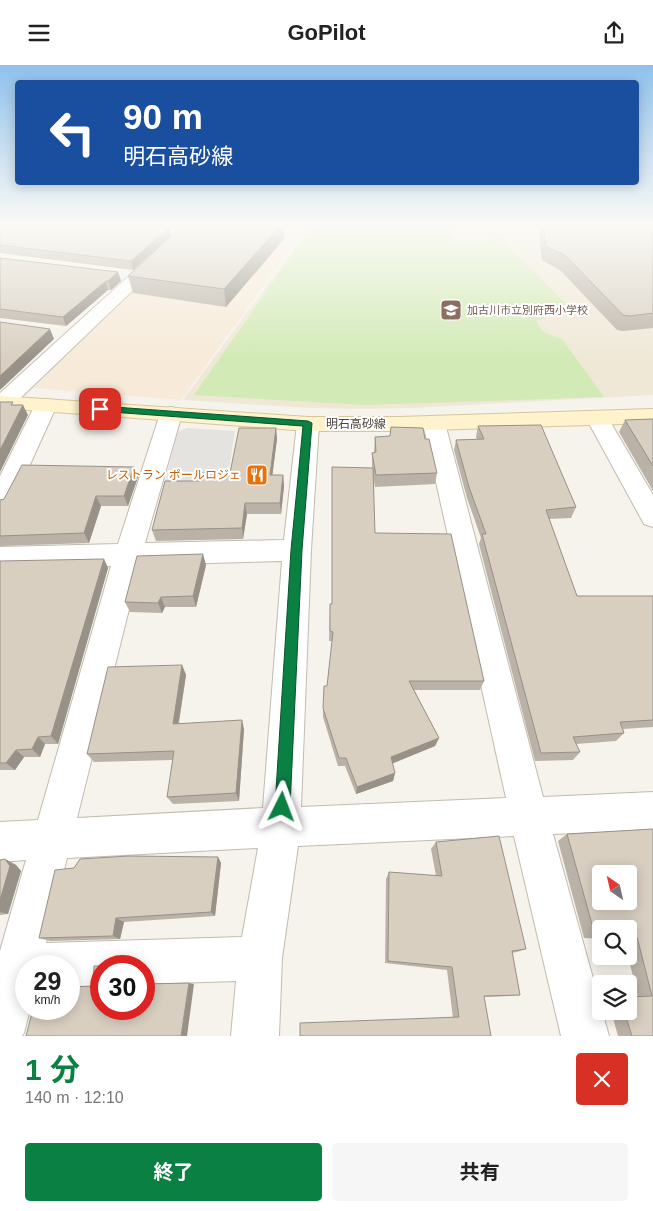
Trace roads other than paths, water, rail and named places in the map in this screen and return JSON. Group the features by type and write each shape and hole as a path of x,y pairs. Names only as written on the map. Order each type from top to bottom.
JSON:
{"main road":[{"name":"明石高砂線","path":"1,403 308,423 434,423 653,416"}],"street":[{"path":"1,403 145,270"},
{"path":"118,275 138,277"},
{"path":"56,332 75,335"},
{"path":"0,502 46,405"},
{"path":"23,955 128,556 171,414"},
{"path":"597,418 653,517"},
{"path":"255,1036 260,958 281,827 297,550 308,423"},
{"path":"434,423 529,817 585,1036"},
{"path":"0,558 297,550"},
{"path":"0,842 53,841 281,827 653,811"},
{"path":"80,965 260,958"},
{"path":"0,1033 15,984"}],"place":[{"name":"加古川市立別府西小学校","path":"451,310"},
{"name":"レストラン ポールロジェ","path":"257,475"}]}
